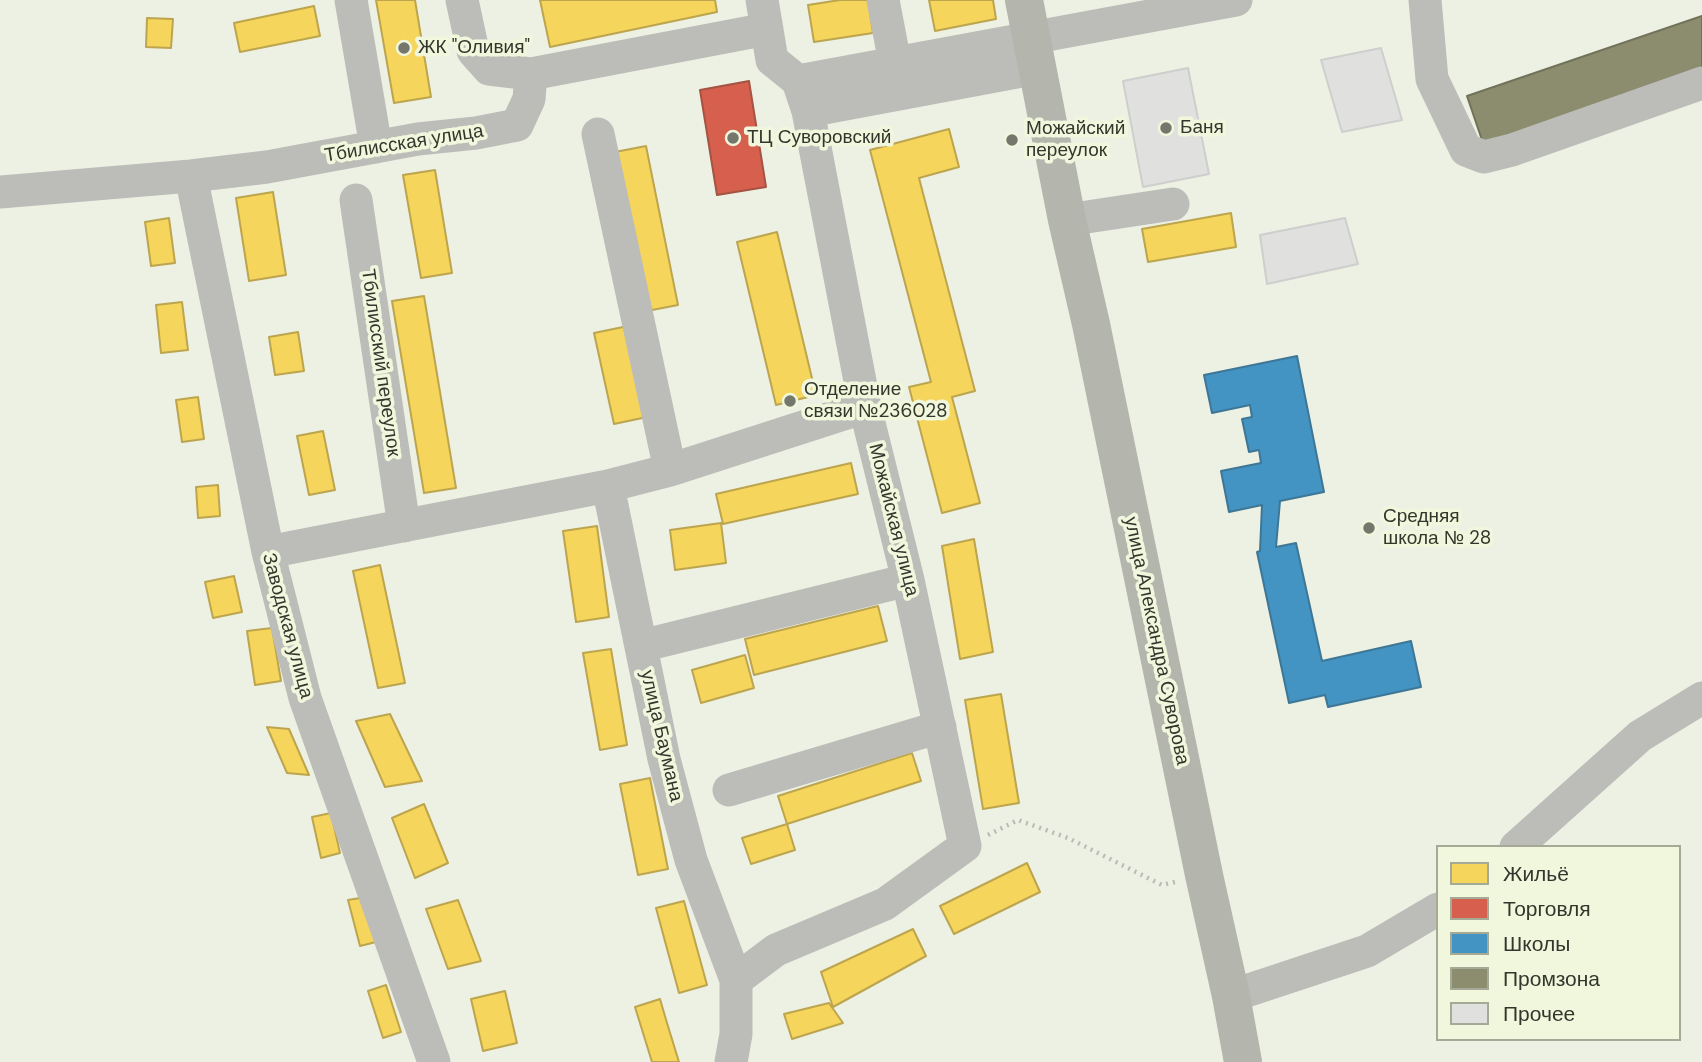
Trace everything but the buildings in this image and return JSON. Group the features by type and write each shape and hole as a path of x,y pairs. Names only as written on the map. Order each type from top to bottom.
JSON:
{"main road":[{"name":"улица Александра Суворова","path":"1024,0 1067,220 1091,324 1243,1062"}],"street":[{"path":"351,0 376,147"},
{"path":"462,0 473,51 489,69 531,74 764,15 772,60 803,96"},
{"path":"883,0 895,63"},
{"path":"803,96 1035,53 1236,0"},
{"path":"1425,0 1432,79 1466,150 1484,157 1512,150 1702,83"},
{"path":"803,96 895,63 1035,53"},
{"name":"Тбилисская улица","path":"0,192 267,167 418,139 476,133 517,125 529,99 531,74"},
{"name":"Можайская улица","path":"803,96 866,407 908,580 965,846"},
{"path":"598,134 670,470"},
{"name":"Заводская улица","path":"191,176 268,552 305,698 434,1062"},
{"name":"Тбилисский переулок","path":"356,200 404,526"},
{"path":"1067,220 1173,204"},
{"path":"268,552 608,486 670,470 866,407"},
{"name":"улица Баумана","path":"608,486 664,759 691,860 736,980"},
{"path":"640,646 908,580"},
{"path":"1518,845 1640,736 1702,698"},
{"path":"729,790 940,727"},
{"path":"731,1062 736,1034 736,980 776,950 885,904 965,846"},
{"path":"1231,996 1367,951 1436,910"}],"path":[{"path":"965,846 1018,820 1068,838 1162,885 1204,875"}],"place":[{"name":"ЖК \"Оливия\"","path":"404,48"},
{"name":"Баня","path":"1166,128"},
{"name":"ТЦ Суворовский","path":"733,138"},
{"name":"Можайский переулок","path":"1012,140"},
{"name":"Отделение связи №236028","path":"790,401"},
{"name":"Средняя школа № 28","path":"1369,528"}]}
